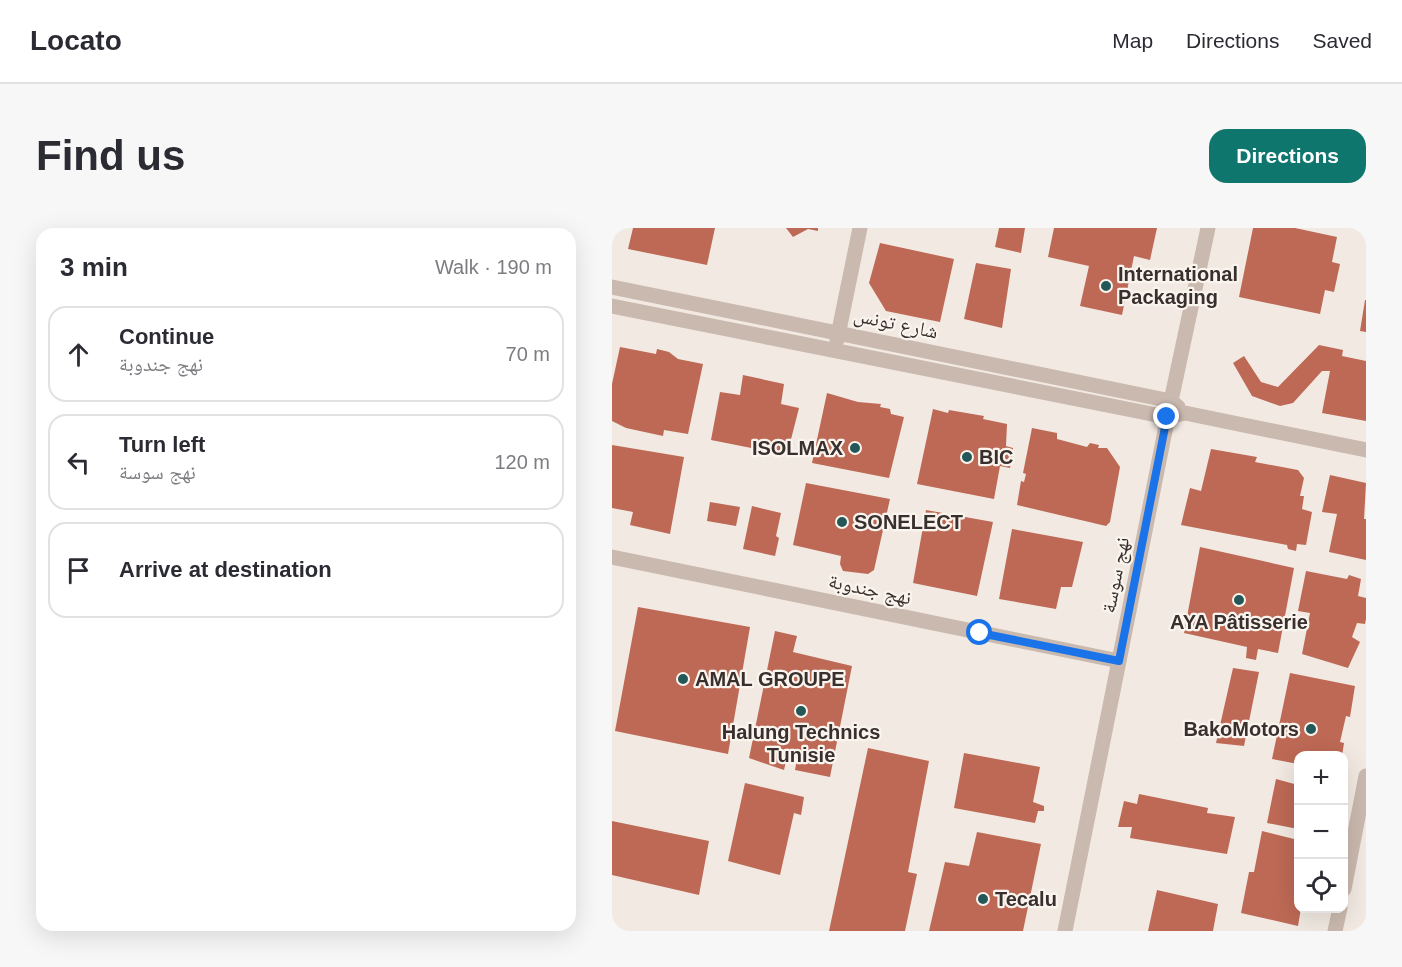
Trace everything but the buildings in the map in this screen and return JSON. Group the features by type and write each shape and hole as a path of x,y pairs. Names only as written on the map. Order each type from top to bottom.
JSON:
{"street":[{"path":"834,352 860,228"},
{"name":"نهج سوسة","path":"1065,931 1167,417 1208,228"},
{"name":"شارع تونس","path":"612,287 1171,401"},
{"name":"شارع تونس","path":"612,306 1167,417"},
{"path":"1171,401 1185,412 1366,450"},
{"path":"1167,417 1185,412"},
{"name":"نهج جندوبة","path":"612,557 1119,661"},
{"path":"1348,868 1366,776"},
{"path":"1335,931 1339,913"}],"place":[{"name":"International Packaging","path":"1106,286"},
{"name":"ISOLMAX","path":"855,448"},
{"name":"BIC","path":"967,457"},
{"name":"SONELECT","path":"842,522"},
{"name":"AYA Pâtisserie","path":"1239,600"},
{"name":"AMAL GROUPE","path":"683,679"},
{"name":"Halung Technics Tunisie","path":"801,711"},
{"name":"BakoMotors","path":"1311,729"},
{"name":"Tecalu","path":"983,899"}],"route":[{"path":"980,633 1119,661 1167,417"}]}
